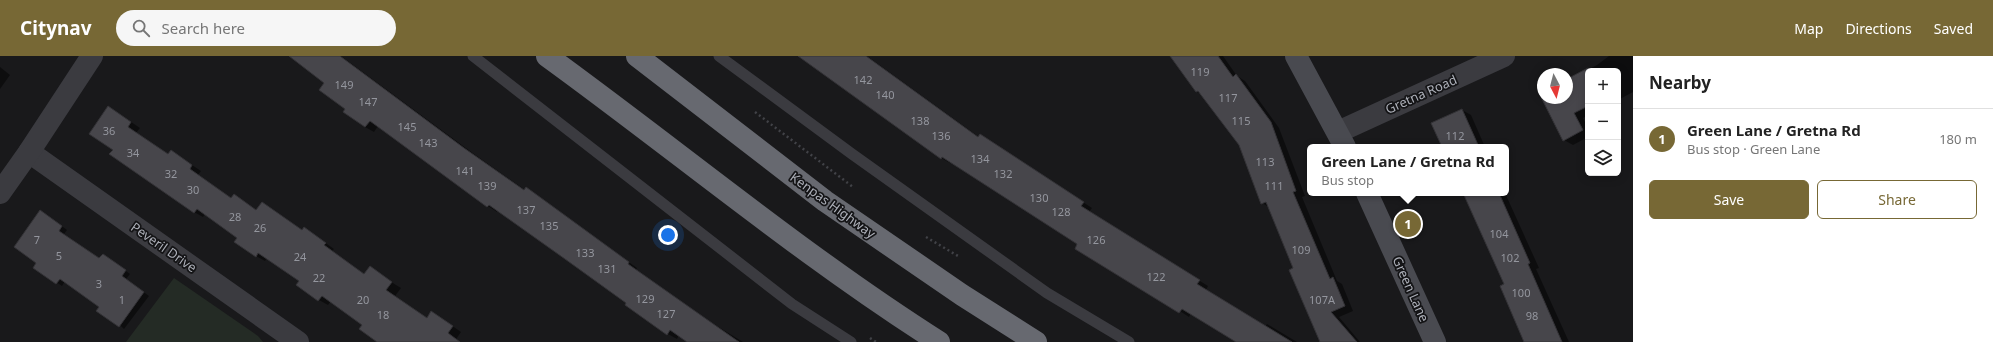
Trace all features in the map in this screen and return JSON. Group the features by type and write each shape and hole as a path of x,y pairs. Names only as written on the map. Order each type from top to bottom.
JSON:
{"highway":[{"path":"547,56 616,106 859,290 939,342"},
{"name":"Kenpas Highway","path":"637,56 825,201 962,296 1036,342"}],"street":[{"path":"0,193 29,152 92,56"},
{"path":"1296,56 1342,139"},
{"name":"Gretna Road","path":"1342,139 1504,56"},
{"name":"Peveril Drive","path":"29,152 298,342"},
{"name":"Green Lane","path":"1368,196 1435,342"}],"lane":[{"path":"473,56 792,304 851,342"},
{"path":"719,56 852,154 1041,288 1129,342"}],"shaded area":[{"path":"174,278 258,336 263,342 126,342"}],"building":[{"path":"289,56 340,56 464,148 524,190 526,187 629,262 628,264 739,342 687,342 670,330 667,335 565,259 489,205 487,207 370,121 365,127 343,112 345,109 319,90 324,83"},
{"path":"798,56 866,56 978,137 980,134 1084,202 1081,206 1200,280 1197,284 1292,342 1236,342 1182,309 1179,313 1075,249 1077,244 942,157 941,159"},
{"path":"1170,56 1218,56 1233,77 1236,74 1271,122 1296,191 1293,192 1330,279 1333,277 1345,306 1331,312 1357,342 1320,342 1289,270 1293,268 1266,202 1261,204 1239,145 1198,91 1196,92"},
{"path":"1585,70 1585,108 1574,113 1583,130 1563,141 1544,104 1573,104 1573,76"},
{"path":"108,106 131,122 128,127 168,154 171,150 192,165 190,169 231,198 234,194 256,210 262,202 302,230 304,227 326,243 324,245 364,274 370,266 392,282 386,290 427,318 431,311 453,326 448,333 460,342 377,342 359,329 362,325 322,296 318,301 296,285 299,281 258,253 256,257 234,242 237,238 197,209 194,213 109,154 113,150 89,134"},
{"path":"1462,109 1478,144 1441,144 1431,123"},
{"path":"1464,196 1500,196 1530,263 1528,264 1562,342 1524,342 1500,286 1504,284"},
{"path":"40,210 62,226 59,231 99,258 103,254 126,270 122,276 144,292 119,327 96,311 99,307 60,279 56,284 33,268 36,263 14,247"}],"place":[{"name":"Green Lane / Gretna Rd","path":"1408,224"}]}
